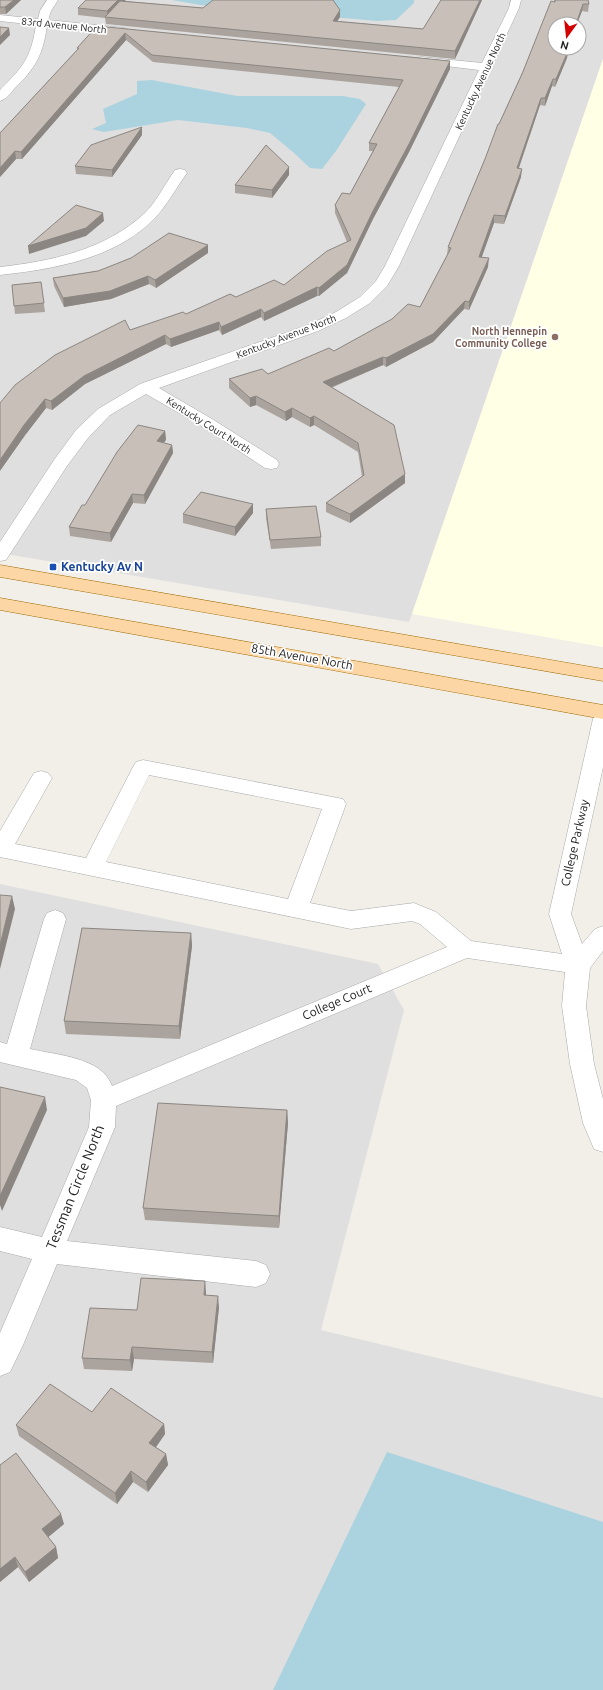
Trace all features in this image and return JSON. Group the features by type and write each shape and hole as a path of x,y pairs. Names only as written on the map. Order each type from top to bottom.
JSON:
{"main road":[{"path":"0,571 603,675"},
{"name":"85th Avenue North","path":"0,604 603,712"}],"street":[{"path":"0,96 32,60 37,50 46,7 53,0"},
{"name":"Kentucky Avenue North","path":"0,556 60,464 82,434 104,412 146,387 313,328 341,315 365,300 382,283 392,266 514,8 516,0"},
{"name":"83rd Avenue North","path":"0,18 137,32"},
{"path":"407,59 486,67"},
{"path":"0,270 20,269 54,263 87,254 115,242 135,228 151,214 180,172"},
{"name":"Kentucky Court North","path":"146,387 206,422 271,464"},
{"name":"College Parkway","path":"603,719 560,914 578,965 574,1006 582,1064 596,1123 603,1141"},
{"path":"92,868 143,767 335,804 296,909"},
{"path":"41,778 1,849 351,920 414,912 428,918 464,949 578,965 603,935"},
{"path":"8,1054 55,919"},
{"name":"College Court","path":"104,1100 464,949"},
{"name":"Tessman Circle North","path":"0,1362 9,1345 102,1126 104,1100 98,1082 83,1071 8,1054"},
{"path":"0,1239 49,1251 256,1274"}],"shaded area":[{"path":"0,0 603,0 603,59 409,622 0,553"},
{"name":"North Hennepin Community College","path":"603,59 603,647 412,614"},
{"path":"0,884 378,964 404,1010 321,1330 603,1398 603,1690 0,1690"}],"water":[{"path":"172,0 414,0 414,3 396,20 377,21 200,5"},
{"path":"152,80 237,96 343,96 360,99 366,104 336,151 322,169 310,168 270,133 247,128 178,120 104,132 92,129 106,123 103,109 137,94 137,81"},
{"path":"387,1452 603,1522 603,1690 273,1690"}],"building":[{"path":"0,0 14,0 5,7 0,7"},
{"path":"86,0 118,0 107,11 78,8"},
{"path":"213,0 333,0 340,10 333,21 423,29 441,0 480,0 455,51 105,17 120,1 203,8"},
{"path":"555,0 588,0 589,4 583,4 579,16 547,16 547,56 566,56 556,79 553,79 545,98 541,98 517,168 522,169 505,216 494,215 479,257 489,258 469,302 465,301 433,334 386,358 383,357 323,382 394,425 405,474 350,514 326,503 364,475 358,443 314,416 310,418 292,408 285,412 256,396 250,398 229,379 262,369 268,374 329,348 334,351 392,319 408,304 420,307 451,248 448,247 498,124 522,74 551,1 555,2"},
{"path":"97,26 450,61 347,265 319,288 317,287 264,313 261,309 221,327 219,322 170,339 165,335 84,376 51,401 45,399 24,425 0,460 0,403 15,385 55,355 125,320 130,330 183,312 186,314 230,294 236,297 274,280 284,285 327,251 351,240 335,205 342,193 350,194 377,144 369,143 403,80 152,55 125,33 21,152 15,151 0,168 0,133 79,48 77,48"},
{"path":"0,27 9,28 0,37"},
{"path":"142,127 112,170 75,166 91,145"},
{"path":"266,145 289,167 272,190 235,185"},
{"path":"76,205 103,213 86,228 28,246"},
{"path":"169,233 208,245 155,280 148,276 110,291 63,298 53,278 98,271 131,258"},
{"path":"41,282 44,303 14,306 12,285"},
{"path":"138,425 165,431 157,441 172,445 144,495 132,494 110,533 69,527 82,505 85,505 117,452"},
{"path":"201,492 253,504 235,527 183,514"},
{"path":"316,506 321,537 270,540 266,509"},
{"path":"0,895 12,896 0,945"},
{"path":"82,928 191,933 179,1026 64,1021"},
{"path":"0,1087 45,1097 0,1196"},
{"path":"158,1103 287,1110 279,1216 143,1208"},
{"path":"141,1278 205,1281 204,1295 218,1296 212,1352 132,1347 130,1360 82,1358 90,1308 137,1310"},
{"path":"50,1384 92,1412 111,1388 164,1424 149,1443 166,1454 146,1482 131,1471 115,1493 16,1425"},
{"path":"16,1453 61,1514 42,1529 56,1547 25,1572 15,1557 0,1569 0,1465"}],"place":[{"name":"North Hennepin Community College","path":"555,337"},
{"name":"Kentucky Av N","path":"53,567"}]}
